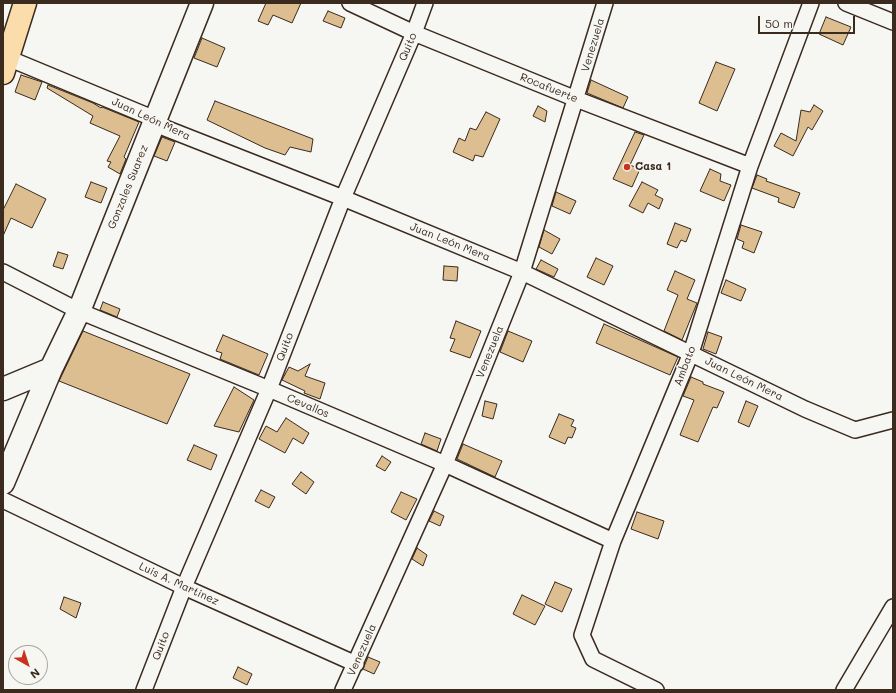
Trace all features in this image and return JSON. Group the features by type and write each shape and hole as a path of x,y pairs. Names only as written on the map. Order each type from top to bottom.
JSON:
{"highway":[{"path":"5,62 25,3"}],"street":[{"name":"Gonzales Suarez","path":"3,483 51,369 79,311 202,3"},
{"name":"Rocafuerte","path":"350,3 414,33 576,99 750,166"},
{"name":"Quito","path":"144,690 184,587 269,389 343,198 414,33 425,3"},
{"name":"Venezuela","path":"343,690 445,464 522,272 605,3"},
{"name":"Ambato","path":"656,690 593,659 582,635 613,541 691,353 750,166 811,3"},
{"path":"846,3 893,22"},
{"name":"Juan León Mera","path":"5,62 155,119 165,128 343,198 522,272 805,409 855,430 893,420"},
{"name":"Cevallos","path":"3,272 79,311 269,389 445,464 613,541"},
{"path":"3,389 51,369"},
{"name":"Luis A. Martinez","path":"3,500 184,587 356,664"},
{"path":"844,690 893,607"}],"building":[{"path":"266,3 301,3 292,23 273,15 268,25 258,21"},
{"path":"328,11 345,18 341,28 323,21"},
{"path":"826,17 851,27 843,45 819,34"},
{"path":"202,38 225,48 217,67 194,58"},
{"path":"716,62 735,69 717,111 699,103"},
{"path":"21,75 42,82 35,100 15,92"},
{"path":"591,80 628,97 623,108 587,93"},
{"path":"48,85 93,103 101,108 102,107 139,122 124,157 126,159 120,174 108,167 111,162 107,161 120,136 90,123 93,116 47,88"},
{"path":"215,101 313,139 311,152 290,147 285,155 265,148 207,120"},
{"path":"814,105 823,111 812,130 808,127 793,156 774,146 781,133 796,141 801,110 810,112"},
{"path":"538,106 547,111 545,122 533,116"},
{"path":"486,112 500,119 483,157 475,155 473,161 453,152 459,138 465,141 470,128 476,130"},
{"name":"Casa 1","path":"635,132 644,135 630,165 640,169 632,187 613,179"},
{"path":"162,137 175,142 167,161 154,156"},
{"path":"710,169 721,174 720,181 731,185 724,201 700,191"},
{"path":"757,175 767,179 766,181 800,193 794,208 778,202 779,198 752,188"},
{"path":"91,182 107,188 101,203 85,197"},
{"path":"642,182 658,190 655,195 663,199 659,209 648,203 643,213 629,206"},
{"path":"16,184 46,199 32,228 11,218 3,236 3,210"},
{"path":"556,192 576,201 570,214 552,206"},
{"path":"675,223 691,229 686,242 681,240 677,248 667,244"},
{"path":"741,225 762,232 754,253 742,248 744,242 737,239"},
{"path":"544,230 560,239 552,254 539,247"},
{"path":"58,252 68,255 63,269 53,266"},
{"path":"596,258 613,266 604,285 587,277"},
{"path":"541,260 558,269 554,277 536,269"},
{"path":"444,266 458,267 457,281 443,280"},
{"path":"675,271 695,280 687,299 697,303 682,340 664,331 678,295 667,290"},
{"path":"726,280 746,289 741,301 721,293"},
{"path":"103,302 120,309 117,317 100,310"},
{"path":"456,321 481,331 470,358 450,351 455,339 450,338"},
{"path":"604,324 678,357 670,375 596,343"},
{"path":"83,331 190,374 167,424 59,381"},
{"path":"508,331 532,341 523,362 500,352"},
{"path":"708,332 722,337 716,354 703,349"},
{"path":"223,335 268,354 259,375 220,359 222,353 216,351"},
{"path":"310,364 305,376 325,383 320,399 304,393 305,391 282,380 289,367 298,371"},
{"path":"691,377 703,382 703,384 724,392 717,408 713,407 698,442 680,435 694,400 683,396"},
{"path":"234,387 254,400 239,432 214,426"},
{"path":"485,401 497,404 493,419 482,416"},
{"path":"746,401 758,406 749,427 738,422"},
{"path":"559,414 574,420 571,426 576,428 572,438 568,437 565,444 549,437"},
{"path":"286,418 309,433 303,444 293,438 285,453 259,439 266,426 277,432"},
{"path":"425,433 441,439 437,451 421,444"},
{"path":"463,444 502,461 495,477 457,459"},
{"path":"194,445 217,455 211,470 187,460"},
{"path":"382,456 391,462 385,471 376,466"},
{"path":"301,472 314,482 306,494 292,484"},
{"path":"261,490 275,497 269,508 255,501"},
{"path":"401,492 417,499 406,520 391,512"},
{"path":"434,511 444,516 440,526 429,521"},
{"path":"637,512 664,521 658,539 631,529"},
{"path":"417,548 427,555 423,566 412,559"},
{"path":"555,582 572,589 562,612 545,604"},
{"path":"522,595 545,606 535,625 513,614"},
{"path":"64,597 81,603 76,618 60,609"},
{"path":"368,657 380,662 374,674 363,669"},
{"path":"238,667 252,674 247,685 233,678"}],"place":[{"name":"Casa 1","path":"627,167"}]}
